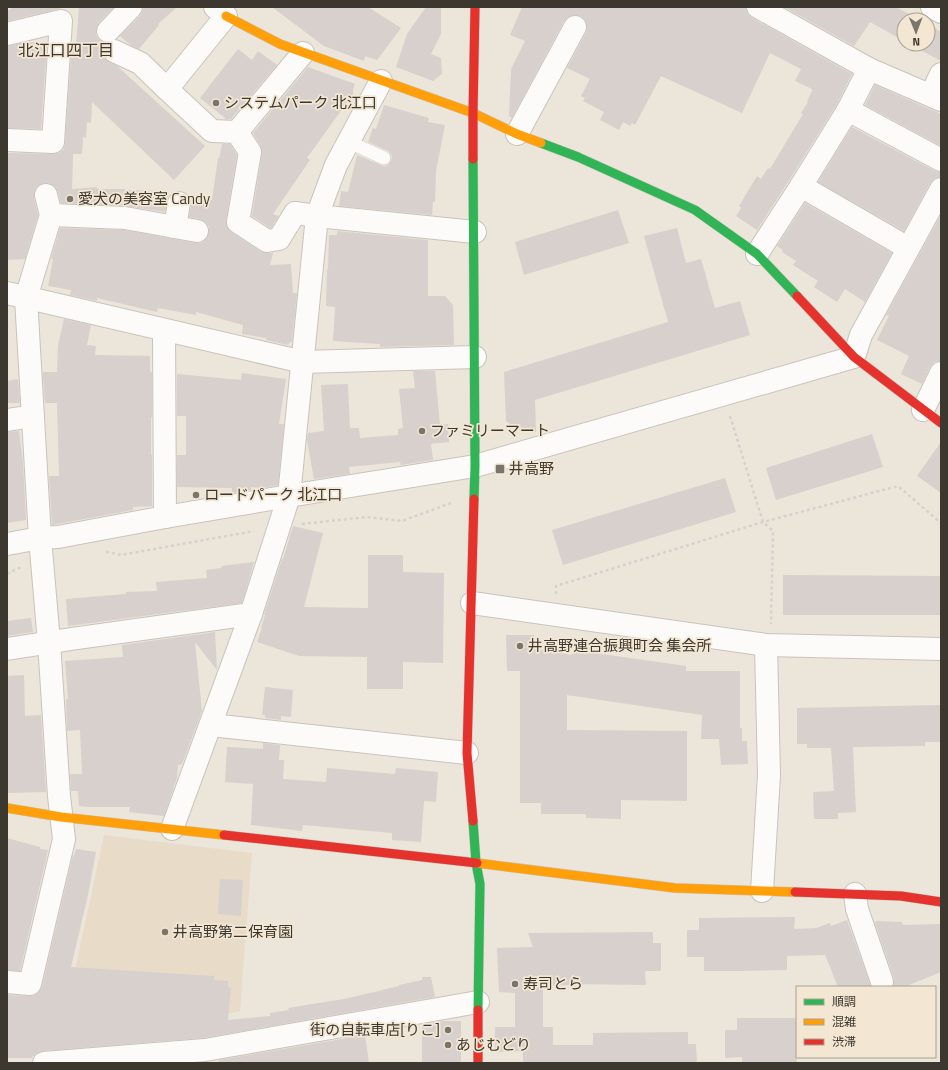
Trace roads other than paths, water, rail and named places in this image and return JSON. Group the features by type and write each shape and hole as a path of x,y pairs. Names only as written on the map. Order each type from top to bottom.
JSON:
{"street":[{"path":"131,7 111,41 140,62 212,131 237,132"},
{"path":"475,7 475,466 467,753 476,863 480,884 478,1063"},
{"path":"758,7 869,69 936,97 941,74"},
{"path":"932,7 941,12"},
{"path":"167,89 220,11 280,44 474,113 517,134 578,157 695,210 757,254 854,358 941,423"},
{"path":"7,34 61,21 53,142 7,140"},
{"path":"517,134 575,27"},
{"path":"237,132 303,53"},
{"path":"757,254 848,110 869,69"},
{"path":"172,829 251,614 289,496 316,216 336,165 381,81"},
{"path":"848,110 941,160"},
{"path":"237,132 250,152 238,222 267,241 280,239 295,213 475,232"},
{"path":"801,186 908,248"},
{"path":"854,358 861,334 941,189"},
{"path":"175,227 179,203"},
{"path":"7,982 30,984 64,839 58,788 33,416 16,295 48,205 197,231"},
{"path":"16,295 303,362 475,357"},
{"path":"164,330 165,517"},
{"path":"7,544 475,466 854,358"},
{"path":"923,410 941,374"},
{"path":"7,420 33,416"},
{"path":"472,603 768,638 941,649"},
{"path":"7,649 251,614"},
{"path":"762,891 769,775 768,638"},
{"path":"211,725 467,753"},
{"path":"7,808 61,817 476,863 674,888 901,896 941,902"},
{"path":"855,894 857,909 882,982"},
{"path":"44,1063 205,1056 478,1002"}],"lane":[{"path":"348,142 384,158"}],"place":[{"name":"システムパーク 北江口","path":"216,103"},
{"name":"愛犬の美容室 Candy","path":"70,199"},
{"name":"ファミリーマート","path":"422,431"},
{"name":"井高野","path":"500,469"},
{"name":"ロードパーク 北江口","path":"196,495"},
{"name":"井高野連合振興町会 集会所","path":"520,646"},
{"name":"井高野第二保育園","path":"165,932"},
{"name":"寿司とら","path":"515,984"},
{"name":"街の自転車店[りこ]","path":"448,1030"},
{"name":"あじむどり","path":"448,1045"}],"district":[{"name":"北江口四丁目","path":"66,50"}]}
